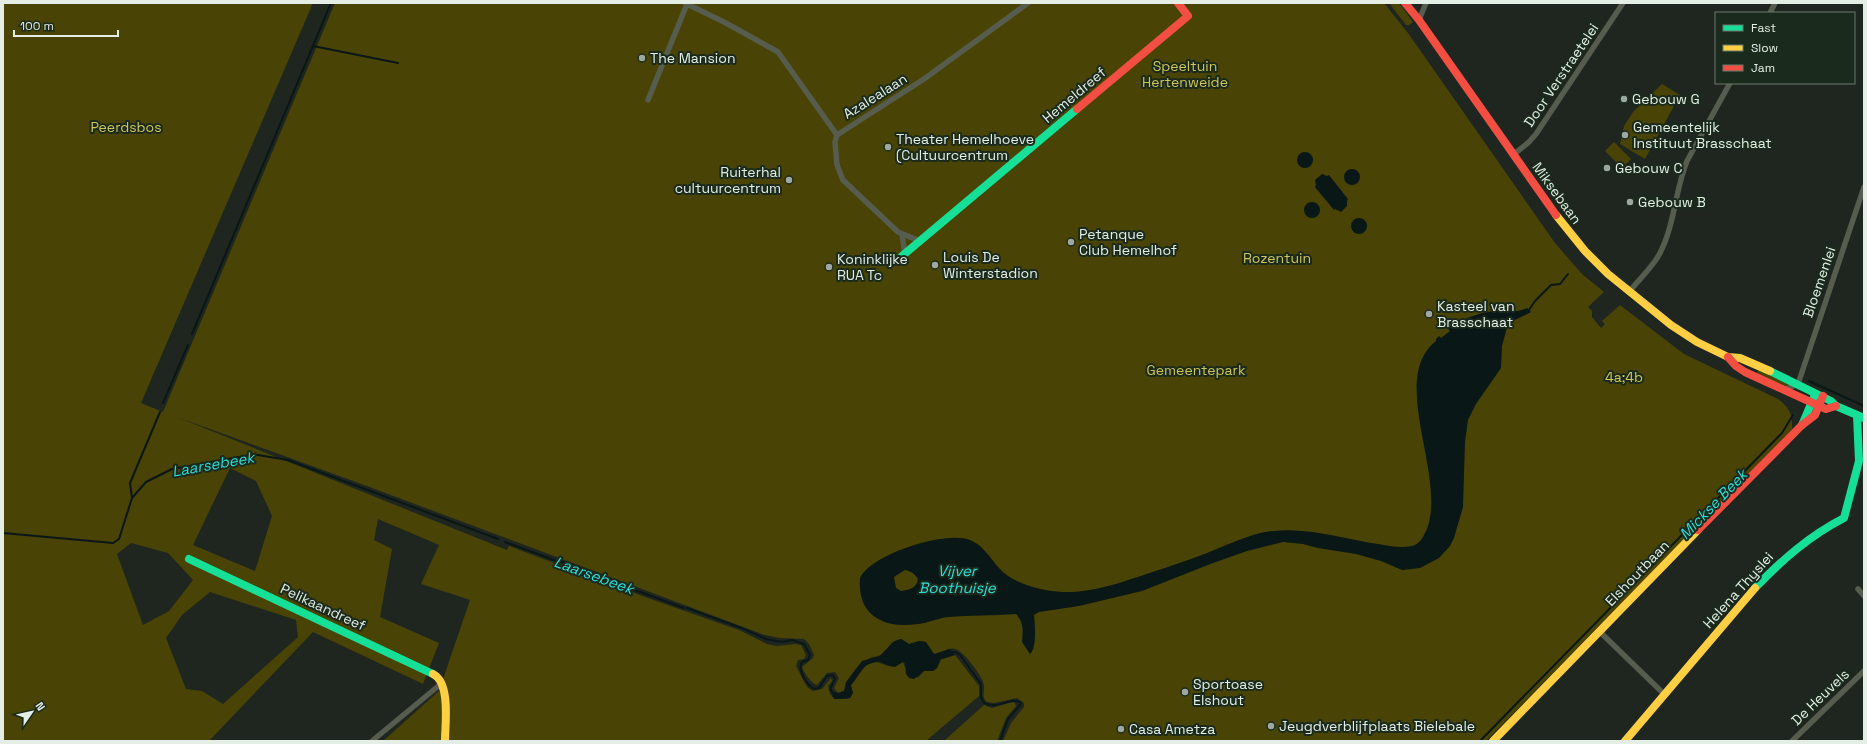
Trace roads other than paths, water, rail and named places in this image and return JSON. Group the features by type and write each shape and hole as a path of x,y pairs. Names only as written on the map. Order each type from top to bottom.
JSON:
{"main road":[{"name":"Hemeldreef","path":"904,255 1188,16 1178,3"},
{"name":"Miksebaan","path":"1405,3 1419,20 1513,155 1576,241 1597,263 1629,292 1684,334 1728,358 1736,366 1749,374 1826,409 1836,406"},
{"name":"Miksebaan","path":"1728,358 1740,358 1798,384 1831,401 1836,406 1861,417"},
{"path":"1736,366 1735,360 1740,358"},
{"name":"Elshoutbaan","path":"1493,741 1802,424 1820,395"},
{"name":"Helena Thyslei","path":"1625,741 1745,599 1780,562 1829,526 1844,518 1859,461 1861,417"},
{"name":"Pelikaandreef","path":"189,559 437,676 442,683"},
{"path":"442,683 445,698 445,741"}],"street":[{"name":"Azalealaan","path":"920,241 902,235 843,180 837,165 835,142 837,135 924,79 1028,3"},
{"path":"1419,20 1426,3"},
{"name":"Door Verstraetelei","path":"1513,155 1530,142 1536,134 1623,3"},
{"path":"1770,12 1775,3"},
{"path":"648,100 686,4 738,29 778,52 837,135"},
{"path":"1629,292 1660,253 1677,201 1682,174 1687,161 1729,84"},
{"name":"Bloemenlei","path":"1798,384 1864,187"},
{"path":"902,235 904,255"},
{"path":"1784,390 1798,384"},
{"path":"1858,589 1864,596"},
{"path":"1599,631 1664,694"},
{"name":"De Heuvels","path":"1792,741 1864,670"},
{"path":"372,741 442,683"}],"water":[{"path":"1302,152 1308,152 1313,157 1311,166 1308,168 1302,168 1297,163 1297,157"},
{"path":"1352,169 1359,174 1360,177 1355,184 1352,185 1345,180 1344,177 1349,170"},
{"path":"1322,174 1327,176 1329,175 1348,199 1347,206 1341,212 1335,209 1334,210 1315,187 1315,180"},
{"path":"1309,202 1315,202 1320,207 1318,216 1315,218 1309,218 1304,213 1304,207"},
{"path":"1356,218 1362,218 1367,223 1365,232 1362,234 1356,234 1351,229 1351,223"},
{"name":"Vijver Boothuisje","path":"1527,308 1531,312 1515,320 1509,325 1502,346 1501,368 1476,404 1468,420 1465,442 1463,507 1454,538 1450,546 1439,558 1420,568 1402,570 1381,561 1356,554 1303,544 1283,542 1247,551 1142,591 1079,606 1039,612 1034,615 1035,641 1034,647 1030,654 1022,642 1022,624 1016,614 948,617 926,623 906,625 884,622 876,618 868,611 863,602 860,591 860,578 867,569 878,561 910,546 944,538 959,538 975,542 983,548 1005,574 1012,578 1028,586 1063,592 1076,592 1113,585 1191,559 1246,538 1273,531 1286,530 1313,532 1397,547 1415,545 1421,540 1427,529 1431,507 1430,482 1417,403 1417,379 1423,358 1439,336 1441,338 1450,331 1448,329 1460,321 1474,315 1489,312 1522,310","holes":["905,570 911,572 918,579 916,585 912,588 901,591 896,588 894,577"]},
{"path":"901,639 909,644 919,641 926,642 934,654 950,649 955,655 941,659 937,668 933,671 924,671 914,679 909,678 906,674 905,663 903,662 895,667 880,662 870,663 862,669 851,685 853,693 850,698 835,699 832,696 836,692 838,693 844,691 846,682 862,661 880,656 893,642"}],"waterway":[{"path":"192,334 331,3"},
{"path":"313,46 398,63"},
{"path":"1529,310 1535,301 1551,285 1560,284 1568,274"},
{"path":"163,403 188,345"},
{"name":"Mickse Beek","path":"1809,381 1864,406"},
{"path":"132,498 130,483 160,412"},
{"name":"Mickse Beek","path":"1629,589 1782,433 1793,415"},
{"name":"Laarsebeek","path":"3,533 113,543 119,539 132,498 146,482 172,469 250,455 258,455 288,460 498,539"},
{"name":"Laarsebeek","path":"505,542 554,560 570,564 613,582 684,608"},
{"name":"Mickse Beek","path":"1480,741 1625,593"},
{"name":"Laarsebeek","path":"687,608 744,629 766,639 782,642 792,640 804,644 810,655 808,660 802,662 801,665 802,673 806,681 815,689 819,688 827,676 833,675 835,679 830,689 835,695"},
{"name":"Laarsebeek","path":"950,652 956,652 960,655 981,684 981,697 984,703 995,705 1011,701 1020,702 1021,704 1008,719 1000,741"}],"place":[{"name":"The Mansion","path":"642,58"},
{"name":"Gebouw G","path":"1624,99"},
{"name":"Gemeentelijk Instituut Brasschaat","path":"1625,135"},
{"name":"Theater Hemelhoeve (Cultuurcentrum","path":"888,147"},
{"name":"Gebouw C","path":"1607,168"},
{"name":"Ruiterhal cultuurcentrum","path":"789,180"},
{"name":"Gebouw B","path":"1630,202"},
{"name":"Petanque Club Hemelhof","path":"1071,242"},
{"name":"Louis De Winterstadion","path":"935,265"},
{"name":"Koninklijke RUA Tc","path":"829,267"},
{"name":"Kasteel van Brasschaat","path":"1429,314"},
{"name":"Sportoase Elshout","path":"1185,692"},
{"name":"Jeugdverblijfplaats Bielebale","path":"1271,726"},
{"name":"Casa Ametza","path":"1121,729"}],"park label":[{"name":"Speeltuin Hertenweide","path":"1185,74"},
{"name":"Peerdsbos","path":"126,127"},
{"name":"Rozentuin","path":"1277,258"},
{"name":"Gemeentepark","path":"1196,370"},
{"name":"4a;4b","path":"1624,377"}]}
